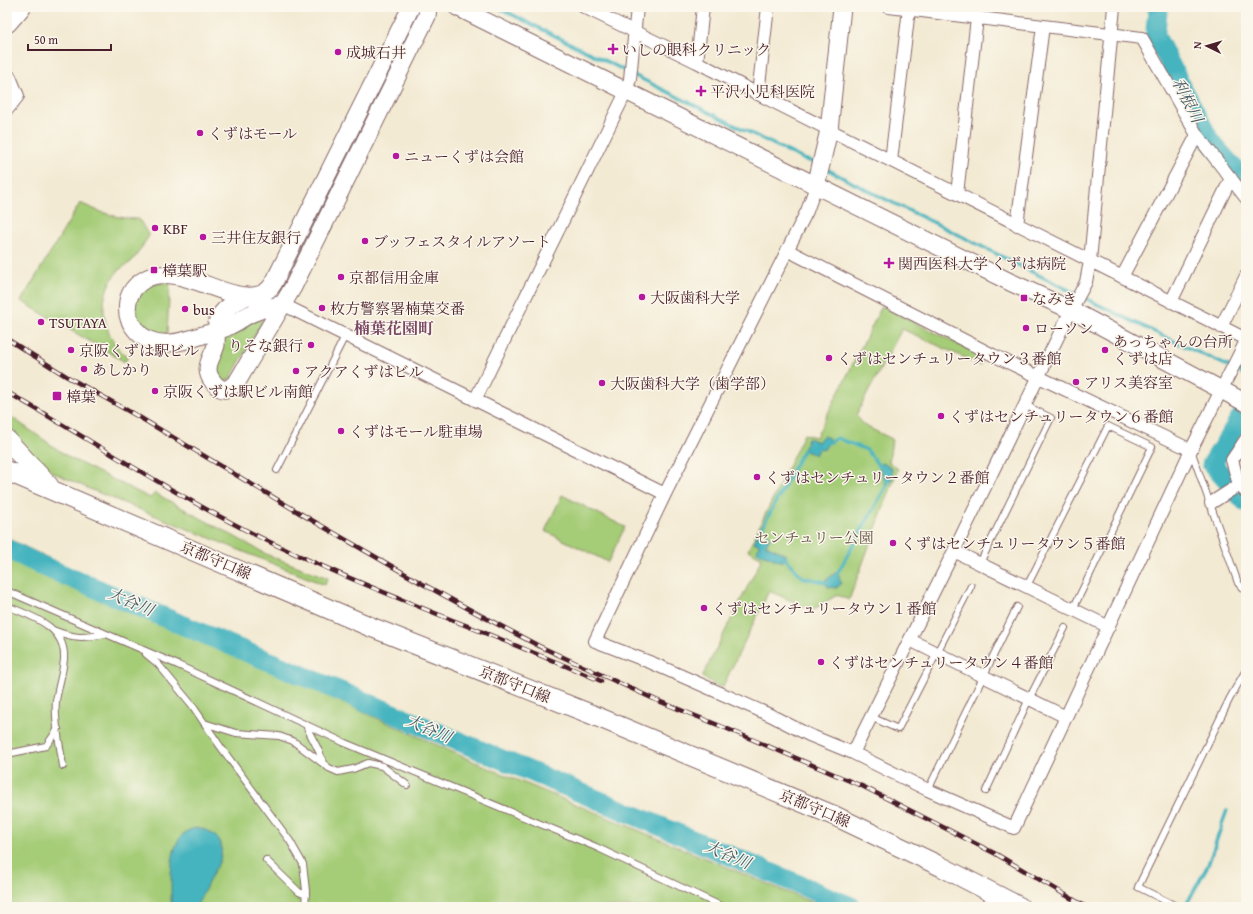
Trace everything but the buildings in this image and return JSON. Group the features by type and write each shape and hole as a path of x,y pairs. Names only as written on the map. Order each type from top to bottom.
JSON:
{"main road":[{"path":"7,23 21,7"},
{"path":"7,440 53,490"},
{"name":"京都守口線","path":"7,471 371,627 593,715 835,816 942,867 1020,907"}],"street":[{"path":"411,7 276,279 268,289 254,296 247,296 233,294 184,277 167,274 148,278 136,285 132,291 127,310 129,321 137,332 144,338 171,344 228,327 255,312 282,304 665,494"},
{"path":"247,296 227,307 221,314 216,327 216,344 209,361 208,370 210,380 219,387 228,388 237,382 293,287 427,16 428,7"},
{"path":"458,7 1003,279 1071,310 1246,403"},
{"path":"584,7 697,62 829,130 1246,340 1191,450 1014,828 928,790 853,753 809,735 763,712 652,662 595,641 665,494 807,211 816,186 829,130 842,7"},
{"path":"475,400 626,92 630,79 637,7"},
{"path":"697,62 703,7"},
{"path":"758,94 768,7"},
{"path":"889,7 1142,38 1197,135 1246,198"},
{"path":"853,753 1086,282 1090,261 1114,7"},
{"path":"891,161 908,9"},
{"path":"956,194 976,18"},
{"path":"1017,224 1043,26"},
{"path":"7,75 10,77 18,96 7,110"},
{"path":"1122,277 1197,135"},
{"path":"1171,302 1230,178"},
{"path":"788,250 1039,377 1191,450"},
{"path":"1221,327 1246,276"},
{"path":"1211,503 1243,489 1232,460 1246,439"},
{"path":"954,551 1108,627"},
{"path":"910,640 1066,717"}],"lane":[{"path":"278,470 345,336"},
{"path":"980,563 1051,418 1025,405"},
{"path":"1027,586 1108,426 1152,447 1073,609"},
{"path":"1191,450 1238,583 1246,592"},
{"path":"871,717 898,729 971,586"},
{"path":"7,591 138,648 345,743 596,847 723,907"},
{"path":"7,606 40,620 52,629 67,635 86,638 106,634"},
{"path":"928,790 1017,607"},
{"path":"986,791 1029,699 1065,628"},
{"path":"52,629 60,640 64,657 56,703 63,766"},
{"path":"138,648 158,664 192,705 290,841 303,864 306,895 305,907"},
{"path":"1178,907 1138,887 1230,698 1246,670"},
{"path":"204,723 236,733 279,736 293,741 323,764 338,772 353,769 368,763 382,766 407,785"},
{"path":"306,725 321,754 323,764"},
{"path":"7,754 46,746 58,729"},
{"path":"266,860 299,892 306,895"},
{"path":"161,905 168,907"}],"green space":[{"path":"80,203 123,218 139,219 149,236 134,259 118,271 113,278 104,302 107,327 117,347 128,356 125,362 21,301"},
{"path":"170,282 167,334 160,337 139,325 134,306 136,299 148,285"},
{"name":"センチュリー公園","path":"882,306 984,357 980,365 902,329 856,415 865,426 892,439 889,462 898,469 849,600 837,595 812,610 769,591 723,686 719,687 702,677 762,558 748,550 804,434 816,437"},
{"path":"260,318 262,322 230,379 224,382 219,382 213,366 224,336"},
{"path":"7,414 70,458 150,498 155,493 268,555 328,578 325,585 92,490 52,472 7,431"},
{"path":"562,495 625,527 608,562 545,531"},
{"path":"7,538 59,563 53,579 278,674 493,770 823,907 7,907"}],"water":[{"path":"823,436 829,438 824,450 819,448 815,455 803,450 808,438 818,442"},
{"path":"881,463 888,465 892,469 892,479 885,484 879,466"},
{"path":"760,532 770,537 766,545 787,555 782,562 757,552 759,545 754,542 758,533"},
{"path":"838,572 841,583 837,588 828,587 824,582"},
{"path":"196,828 207,830 215,836 220,845 221,856 219,863 196,907 179,906 171,902 171,870 175,848 180,838 186,832"}],"waterway":[{"path":"497,7 803,159 816,163"},
{"name":"利根川","path":"1158,7 1155,35 1210,141 1246,182"},
{"path":"825,168 876,195 1066,289 1239,371 1246,376"},
{"name":"利根川","path":"1246,409 1212,464 1246,502"},
{"path":"828,443 837,438 867,450 879,466"},
{"path":"760,532 803,450"},
{"path":"838,572 888,483"},
{"name":"大谷川","path":"7,549 45,567 852,907"},
{"path":"785,558 802,577 824,582"},
{"path":"1185,907 1208,865 1227,810"}],"railway":[{"path":"7,339 66,376 139,417 308,518 480,615 539,646 656,700 864,787 996,854 1086,907"},
{"path":"7,392 182,496 254,534 368,586 601,681"}],"place":[{"name":"いしの眼科クリニック","path":"613,49"},
{"name":"成城石井","path":"338,52"},
{"name":"平沢小児科医院","path":"701,91"},
{"name":"くずはモール","path":"200,133"},
{"name":"ニューくずは会館","path":"396,156"},
{"name":"KBF","path":"155,228"},
{"name":"三井住友銀行","path":"203,237"},
{"name":"ブッフェスタイルアソート","path":"365,241"},
{"name":"関西医科大学 くずは病院","path":"889,263"},
{"name":"樟葉駅","path":"154,270"},
{"name":"京都信用金庫","path":"341,277"},
{"name":"大阪歯科大学","path":"642,297"},
{"name":"なみき","path":"1024,298"},
{"name":"枚方警察署楠葉交番","path":"322,308"},
{"name":"bus","path":"185,309"},
{"name":"TSUTAYA","path":"41,322"},
{"name":"ローソン","path":"1026,328"},
{"name":"りそな銀行","path":"311,345"},
{"name":"京阪くずは駅ビル","path":"71,350"},
{"name":"あっちゃんの台所 くずは店","path":"1105,350"},
{"name":"くずはセンチュリータウン３番館","path":"829,358"},
{"name":"あしかり","path":"84,369"},
{"name":"アクアくずはビル","path":"296,371"},
{"name":"アリス美容室","path":"1076,382"},
{"name":"大阪歯科大学（歯学部）","path":"602,383"},
{"name":"京阪くずは駅ビル南館","path":"155,391"},
{"name":"樟葉","path":"57,396"},
{"name":"くずはセンチュリータウン６番館","path":"941,416"},
{"name":"くずはモール駐車場","path":"341,431"},
{"name":"くずはセンチュリータウン２番館","path":"757,477"},
{"name":"くずはセンチュリータウン５番館","path":"893,543"},
{"name":"くずはセンチュリータウン１番館","path":"704,608"},
{"name":"くずはセンチュリータウン４番館","path":"821,662"}],"district":[{"name":"楠葉花園町","path":"394,328"}]}
